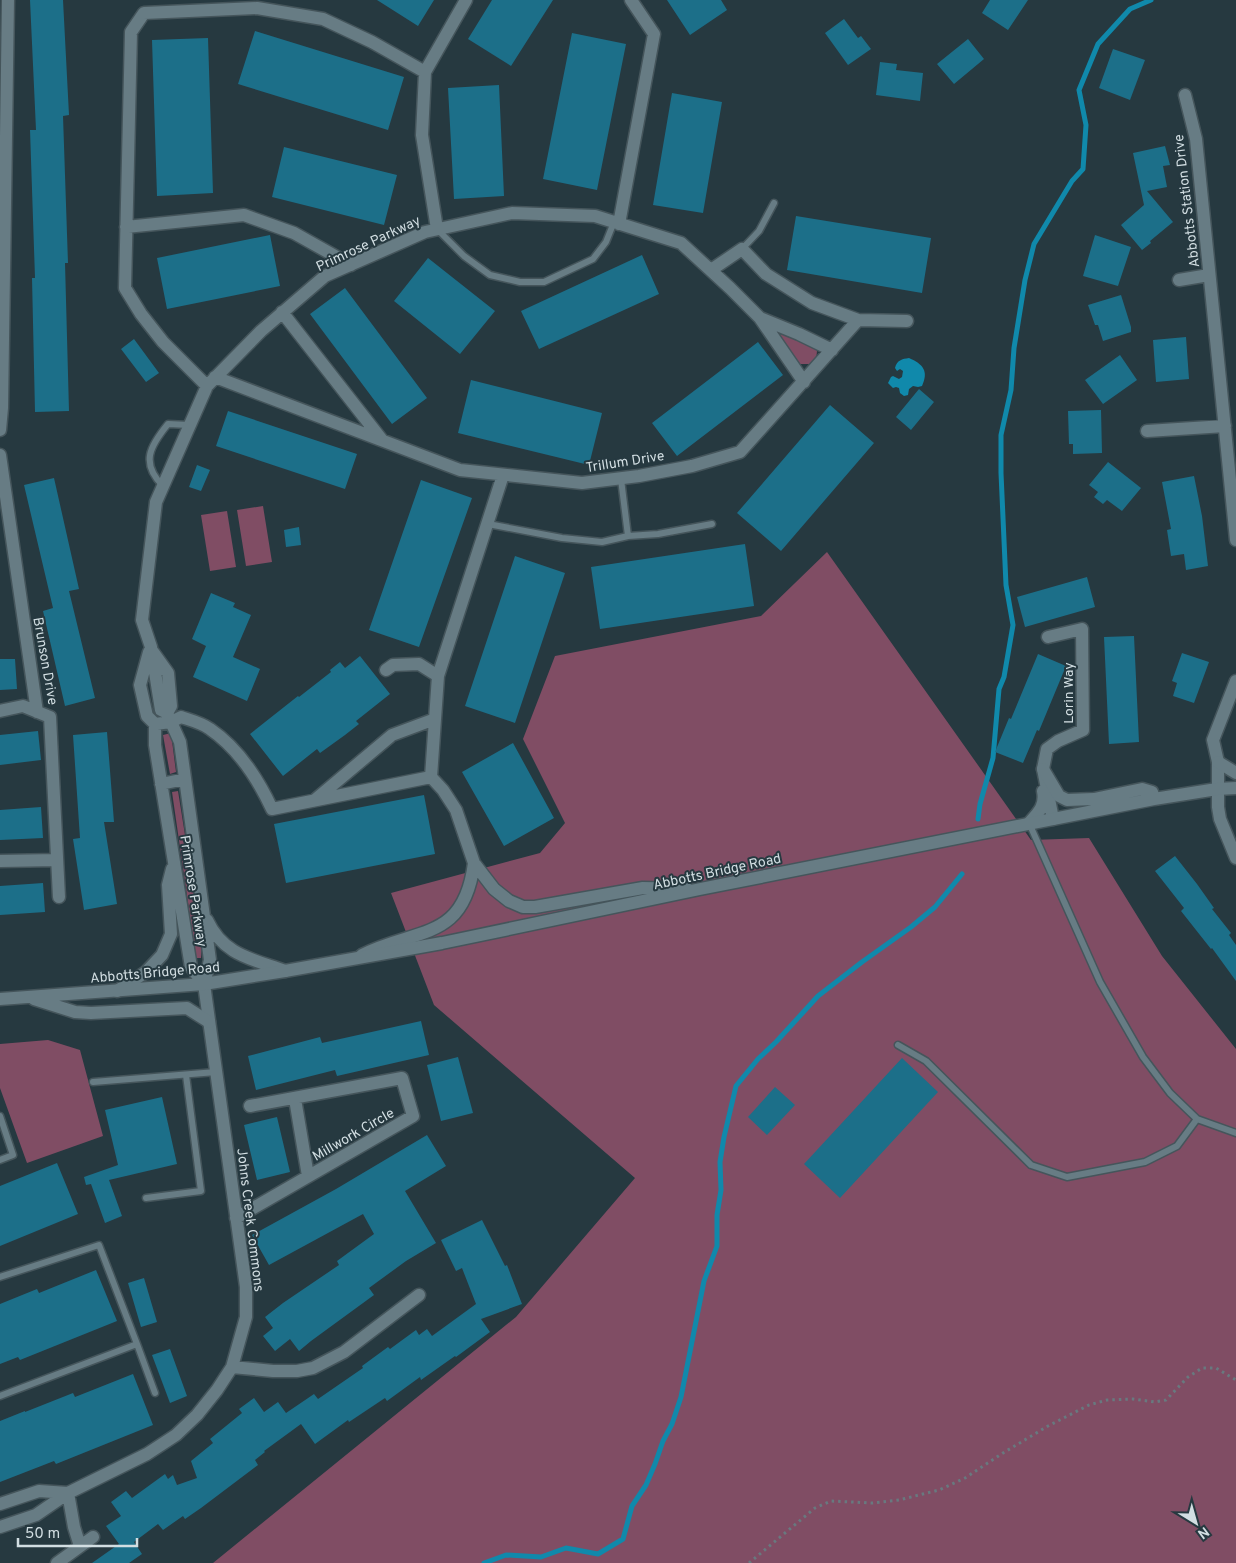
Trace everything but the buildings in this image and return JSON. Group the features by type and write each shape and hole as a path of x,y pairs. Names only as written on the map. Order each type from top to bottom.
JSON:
{"street":[{"path":"0,430 2,408 3,78 8,0"},
{"path":"437,229 422,135 426,72 466,0"},
{"path":"616,223 654,34 631,0"},
{"path":"211,381 163,342 141,314 125,288 131,32 144,13 257,8 323,18 426,72"},
{"name":"Abbotts Station Drive","path":"1185,95 1196,140 1236,540"},
{"name":"Primrose Parkway","path":"204,984 210,960 180,742 169,718 171,692 168,673 150,648 142,620 156,502 189,425 211,381 282,312 325,276 424,232 512,213 595,216 681,243 760,318 804,382"},
{"path":"126,227 244,215 294,233 350,265"},
{"path":"711,270 742,249 766,274 812,303 858,320 907,321"},
{"name":"Abbotts Station Drive","path":"1179,280 1209,275"},
{"path":"282,312 382,440"},
{"name":"Primrose Parkway","path":"760,318 832,350"},
{"name":"Trillum Drive","path":"211,381 382,440 460,470 582,483 620,479 692,466 740,452 858,320"},
{"path":"1147,431 1224,426"},
{"name":"Brunson Drive","path":"0,455 37,712 50,718 59,897"},
{"path":"504,475 438,676 431,777 443,790 456,810 474,863 494,889 509,901 522,907 535,907 643,888 700,889"},
{"name":"Lorin Way","path":"1028,823 1041,810 1044,797 1042,784 1043,768 1047,749 1058,741 1083,730 1082,629 1048,637"},
{"name":"Primrose Parkway","path":"150,648 140,685 147,716 155,724 155,745 191,967 204,984"},
{"path":"386,670 393,666 419,664 438,676"},
{"path":"1236,681 1213,740 1218,762 1217,789 1220,819 1236,858"},
{"path":"0,711 23,706 37,712"},
{"path":"155,724 169,718 181,717 209,728 234,748 264,792 272,809 431,777"},
{"path":"314,800 392,735 435,719"},
{"path":"1218,762 1236,773"},
{"path":"1043,768 1059,796 1067,800 1094,799 1142,789 1152,792 1154,799"},
{"path":"1043,768 1053,818"},
{"path":"161,784 185,779"},
{"name":"Abbotts Bridge Road","path":"0,999 204,984 286,971 442,943 1053,818 1154,799 1217,789 1236,788"},
{"path":"0,861 57,860"},
{"path":"116,991 146,972 162,955 171,934 168,885 174,861"},
{"path":"356,959 373,950 441,926 454,915 462,903 472,879 474,863"},
{"name":"Abbotts Bridge Road","path":"203,910 212,929 224,945 239,954 286,971"},
{"name":"Johns Creek Commons","path":"0,1527 36,1515 68,1493 146,1454 176,1435 198,1415 232,1367 246,1317 246,1287 204,984"},
{"name":"Abbotts Bridge Road","path":"26,997 75,1012 91,1014 187,1008 209,1022"},
{"name":"Millwork Circle","path":"236,1218 412,1116 402,1078 250,1106"},
{"name":"Millwork Circle","path":"296,1099 308,1176"},
{"path":"232,1367 273,1371 298,1371 313,1368 344,1352 419,1295"},
{"path":"0,1504 39,1491 68,1493 72,1518 80,1546"},
{"path":"57,1563 93,1537"}],"lane":[{"path":"742,249 759,231 774,203"},
{"path":"437,229 464,256 490,275 520,282 544,282 593,259 606,242 616,223"},
{"path":"162,486 154,478 150,469 149,457 155,440 168,424 189,425"},
{"path":"620,479 628,536"},
{"path":"488,524 570,539 602,542 628,536 658,534 712,524"},
{"path":"1028,823 1100,982 1143,1057 1170,1093 1196,1119 1236,1133"},
{"path":"898,1045 926,1061 1031,1165 1067,1177 1145,1162 1177,1146 1196,1119"},
{"path":"93,1082 216,1072"},
{"path":"146,1198 202,1191 186,1074"},
{"path":"0,1116 13,1155 0,1160"},
{"path":"0,1277 99,1245 155,1393"},
{"path":"0,1396 137,1344"}],"path":[{"path":"749,1563 815,1508 831,1501 874,1503 899,1500 939,1490 965,1478 1048,1426 1089,1405 1106,1400 1133,1399 1155,1402 1166,1400 1188,1377 1202,1368 1216,1368 1236,1380"}],"shaded area":[{"path":"775,327 817,349 816,358 813,362 811,364 800,364 775,334"},
{"path":"263,506 272,562 246,566 237,510"},
{"path":"227,511 236,567 210,571 201,515"},
{"path":"827,552 1031,840 1089,838 1162,956 1236,1049 1236,1563 213,1563 516,1317 635,1178 434,1005 391,893 540,853 565,823 523,739 555,656 761,616"},
{"path":"171,733 176,772 170,774 163,735"},
{"path":"178,791 202,942 201,958 196,958 172,792"},
{"path":"48,1040 80,1050 103,1136 27,1163 0,1088 0,1044"}],"water":[{"path":"909,358 921,366 925,376 922,386 913,386 909,389 908,395 904,396 900,393 899,388 893,388 888,383 893,376 899,379 902,377 903,371 900,369 897,371 896,365 900,360"}],"waterway":[{"path":"978,819 980,804 993,758 999,689 1004,677 1013,625 1006,585 1001,435 1011,390 1014,348 1025,280 1034,244 1072,181 1083,169 1086,125 1079,90 1098,44 1130,9 1151,0"},
{"path":"484,1563 506,1555 541,1557 566,1548 598,1554 623,1539 632,1506 646,1485 663,1441 672,1424 681,1397 704,1281 717,1246 717,1215 721,1190 720,1162 736,1086 758,1059 818,996 935,907 962,874"}]}
